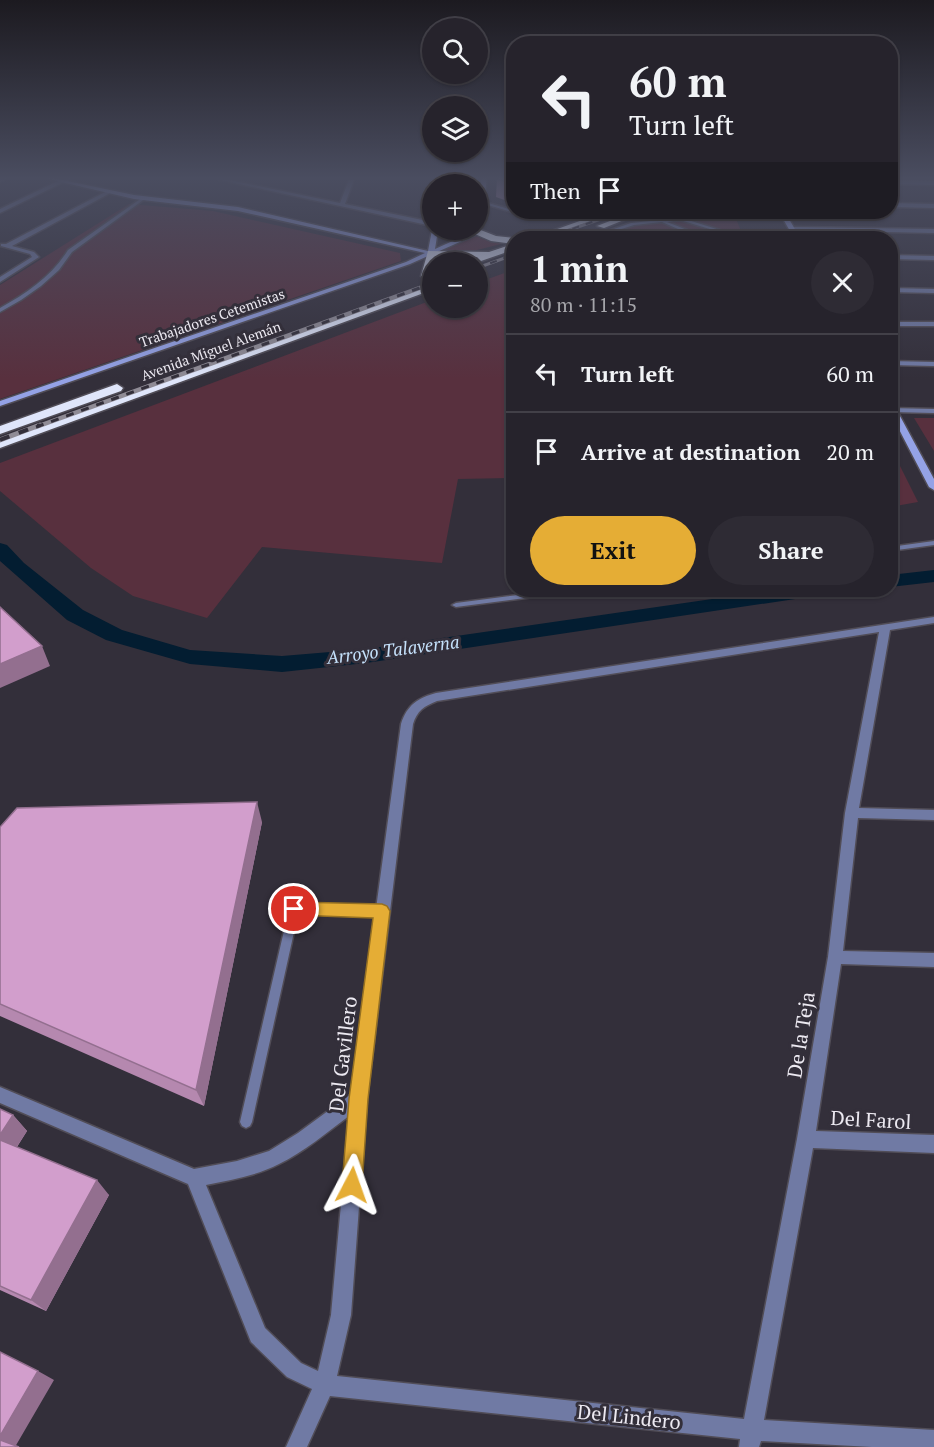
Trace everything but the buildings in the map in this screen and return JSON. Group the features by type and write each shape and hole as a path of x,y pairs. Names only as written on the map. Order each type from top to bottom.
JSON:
{"highway":[{"path":"490,255 506,249"},
{"path":"488,267 506,261"},
{"name":"Avenida Miguel Alemán","path":"219,351 422,282"},
{"name":"Avenida Miguel Alemán","path":"0,444 422,282"},
{"name":"Avenida Miguel Alemán","path":"0,430 131,383"}],"street":[{"path":"0,280 36,255 4,245"},
{"path":"394,245 427,252"},
{"name":"Trabajadores Cetemistas","path":"433,252 446,245"},
{"name":"Trabajadores Cetemistas","path":"0,404 422,256"},
{"path":"898,257 934,258"},
{"path":"898,290 934,291"},
{"path":"898,324 934,324"},
{"path":"898,363 934,364"},
{"path":"898,408 934,411"},
{"path":"898,420 934,487"},
{"path":"885,628 934,620"},
{"name":"Del Gavillero","path":"296,1447 325,1385 341,1315 359,1099 407,724 414,707 436,697 885,628"},
{"name":"De la Teja","path":"750,1438 806,1138 835,957 852,813 885,628"},
{"path":"852,813 934,815"},
{"path":"835,957 934,960"},
{"path":"0,1095 194,1178 237,1170 273,1158 304,1139 359,1099"},
{"name":"Del Farol","path":"806,1138 934,1144"},
{"name":"Del Lindero","path":"194,1178 258,1335 294,1370 325,1385 750,1438 934,1440"}],"lane":[{"path":"0,310 20,300 65,263 70,251 79,245"},
{"path":"898,548 934,543"},
{"path":"456,604 514,597"},
{"path":"246,1122 294,909 382,911"}],"shaded area":[{"path":"64,245 362,245 400,253 401,261 0,399 0,285"},
{"path":"457,245 499,245 469,252 439,252"},
{"path":"506,273 506,478 458,479 442,563 262,547 207,618 133,596 91,568 0,491 0,463 422,304 422,318 488,318 488,279"},
{"path":"914,418 934,418 934,451"},
{"path":"898,462 918,502 898,506"}],"waterway":[{"name":"Arroyo Talaverna","path":"0,549 17,567 75,615 114,635 190,657 282,664 366,656 767,597"},
{"name":"Arroyo Talaverna","path":"898,580 934,576"}],"railway":[{"path":"488,264 506,258"},
{"path":"36,427 422,287"},
{"path":"0,440 40,425"}],"route":[{"path":"294,909 382,911 359,1099 352,1185"}]}
